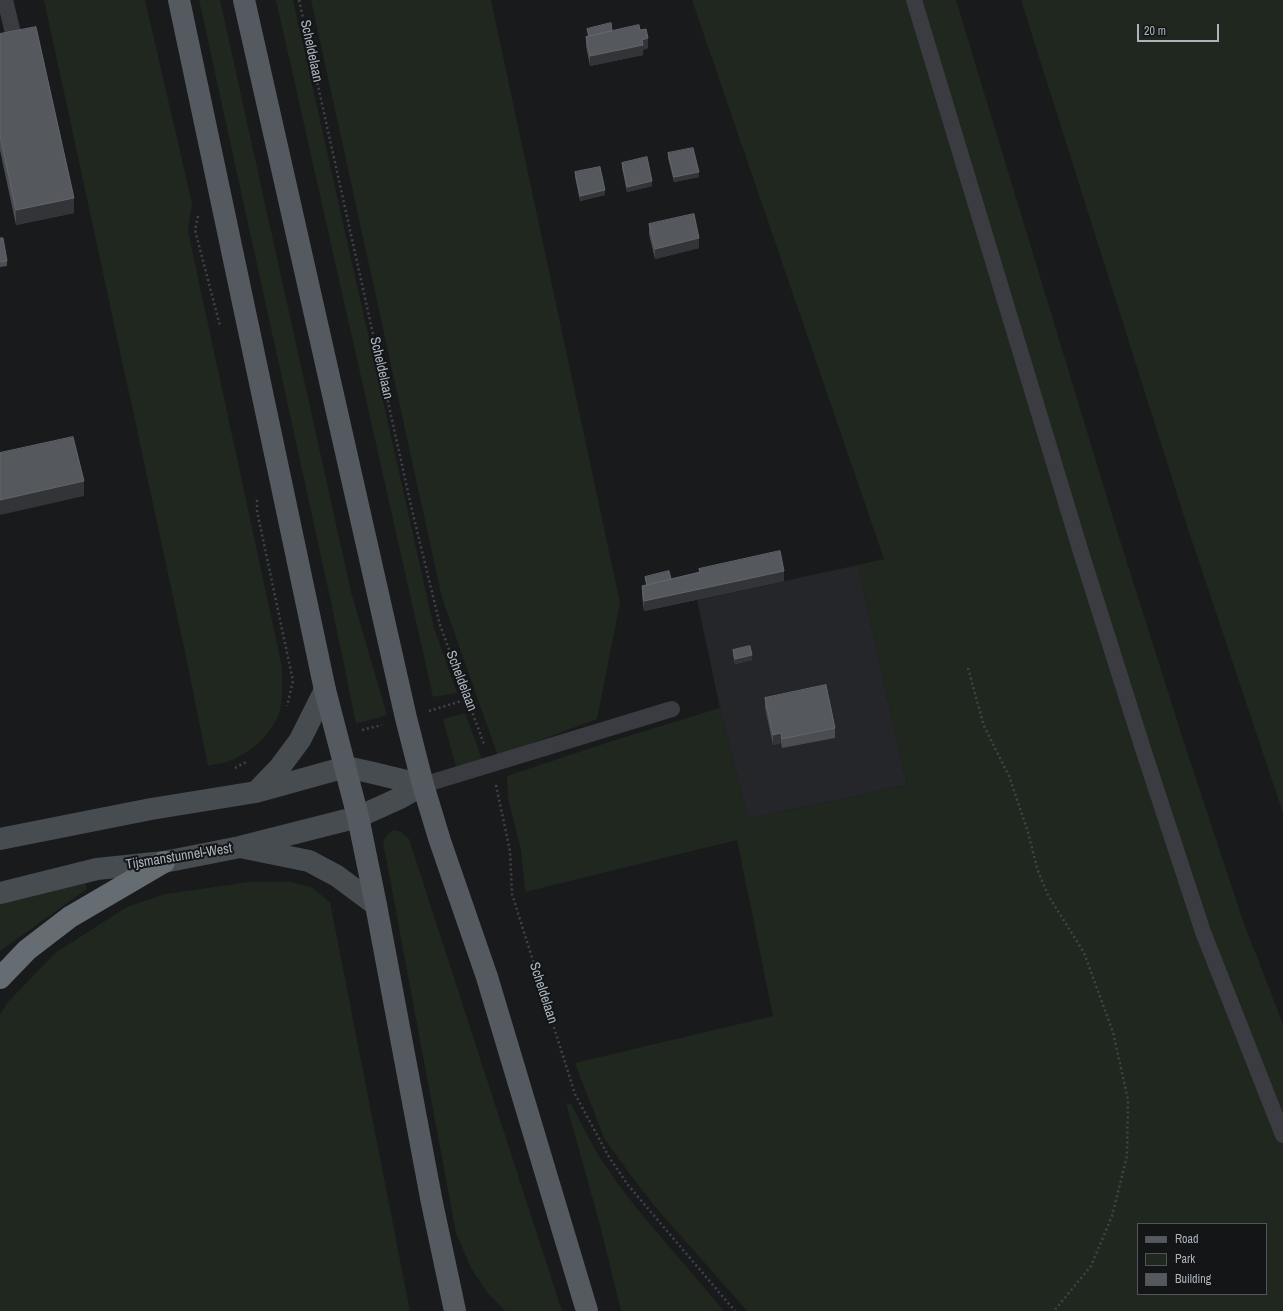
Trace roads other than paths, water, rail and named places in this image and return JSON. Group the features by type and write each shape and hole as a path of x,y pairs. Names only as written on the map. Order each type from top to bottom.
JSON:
{"highway":[{"path":"0,978 27,950 70,917 164,862"}],"main road":[{"path":"179,0 325,690 358,817 432,1203 455,1311"},
{"path":"244,0 422,785 487,977 587,1311"}],"street":[{"path":"256,792 280,767 300,740 325,690"},
{"path":"0,839 151,809 256,792 346,767 422,785"},
{"name":"Tijsmanstunnel-West","path":"0,893 96,869 164,862 240,847 358,817 400,798 422,785"},
{"path":"240,847 309,861 337,876 376,905"}],"lane":[{"path":"5,0 14,37"},
{"path":"914,0 1080,549 1143,749 1203,932 1283,1135"},
{"path":"422,785 672,709"}]}
